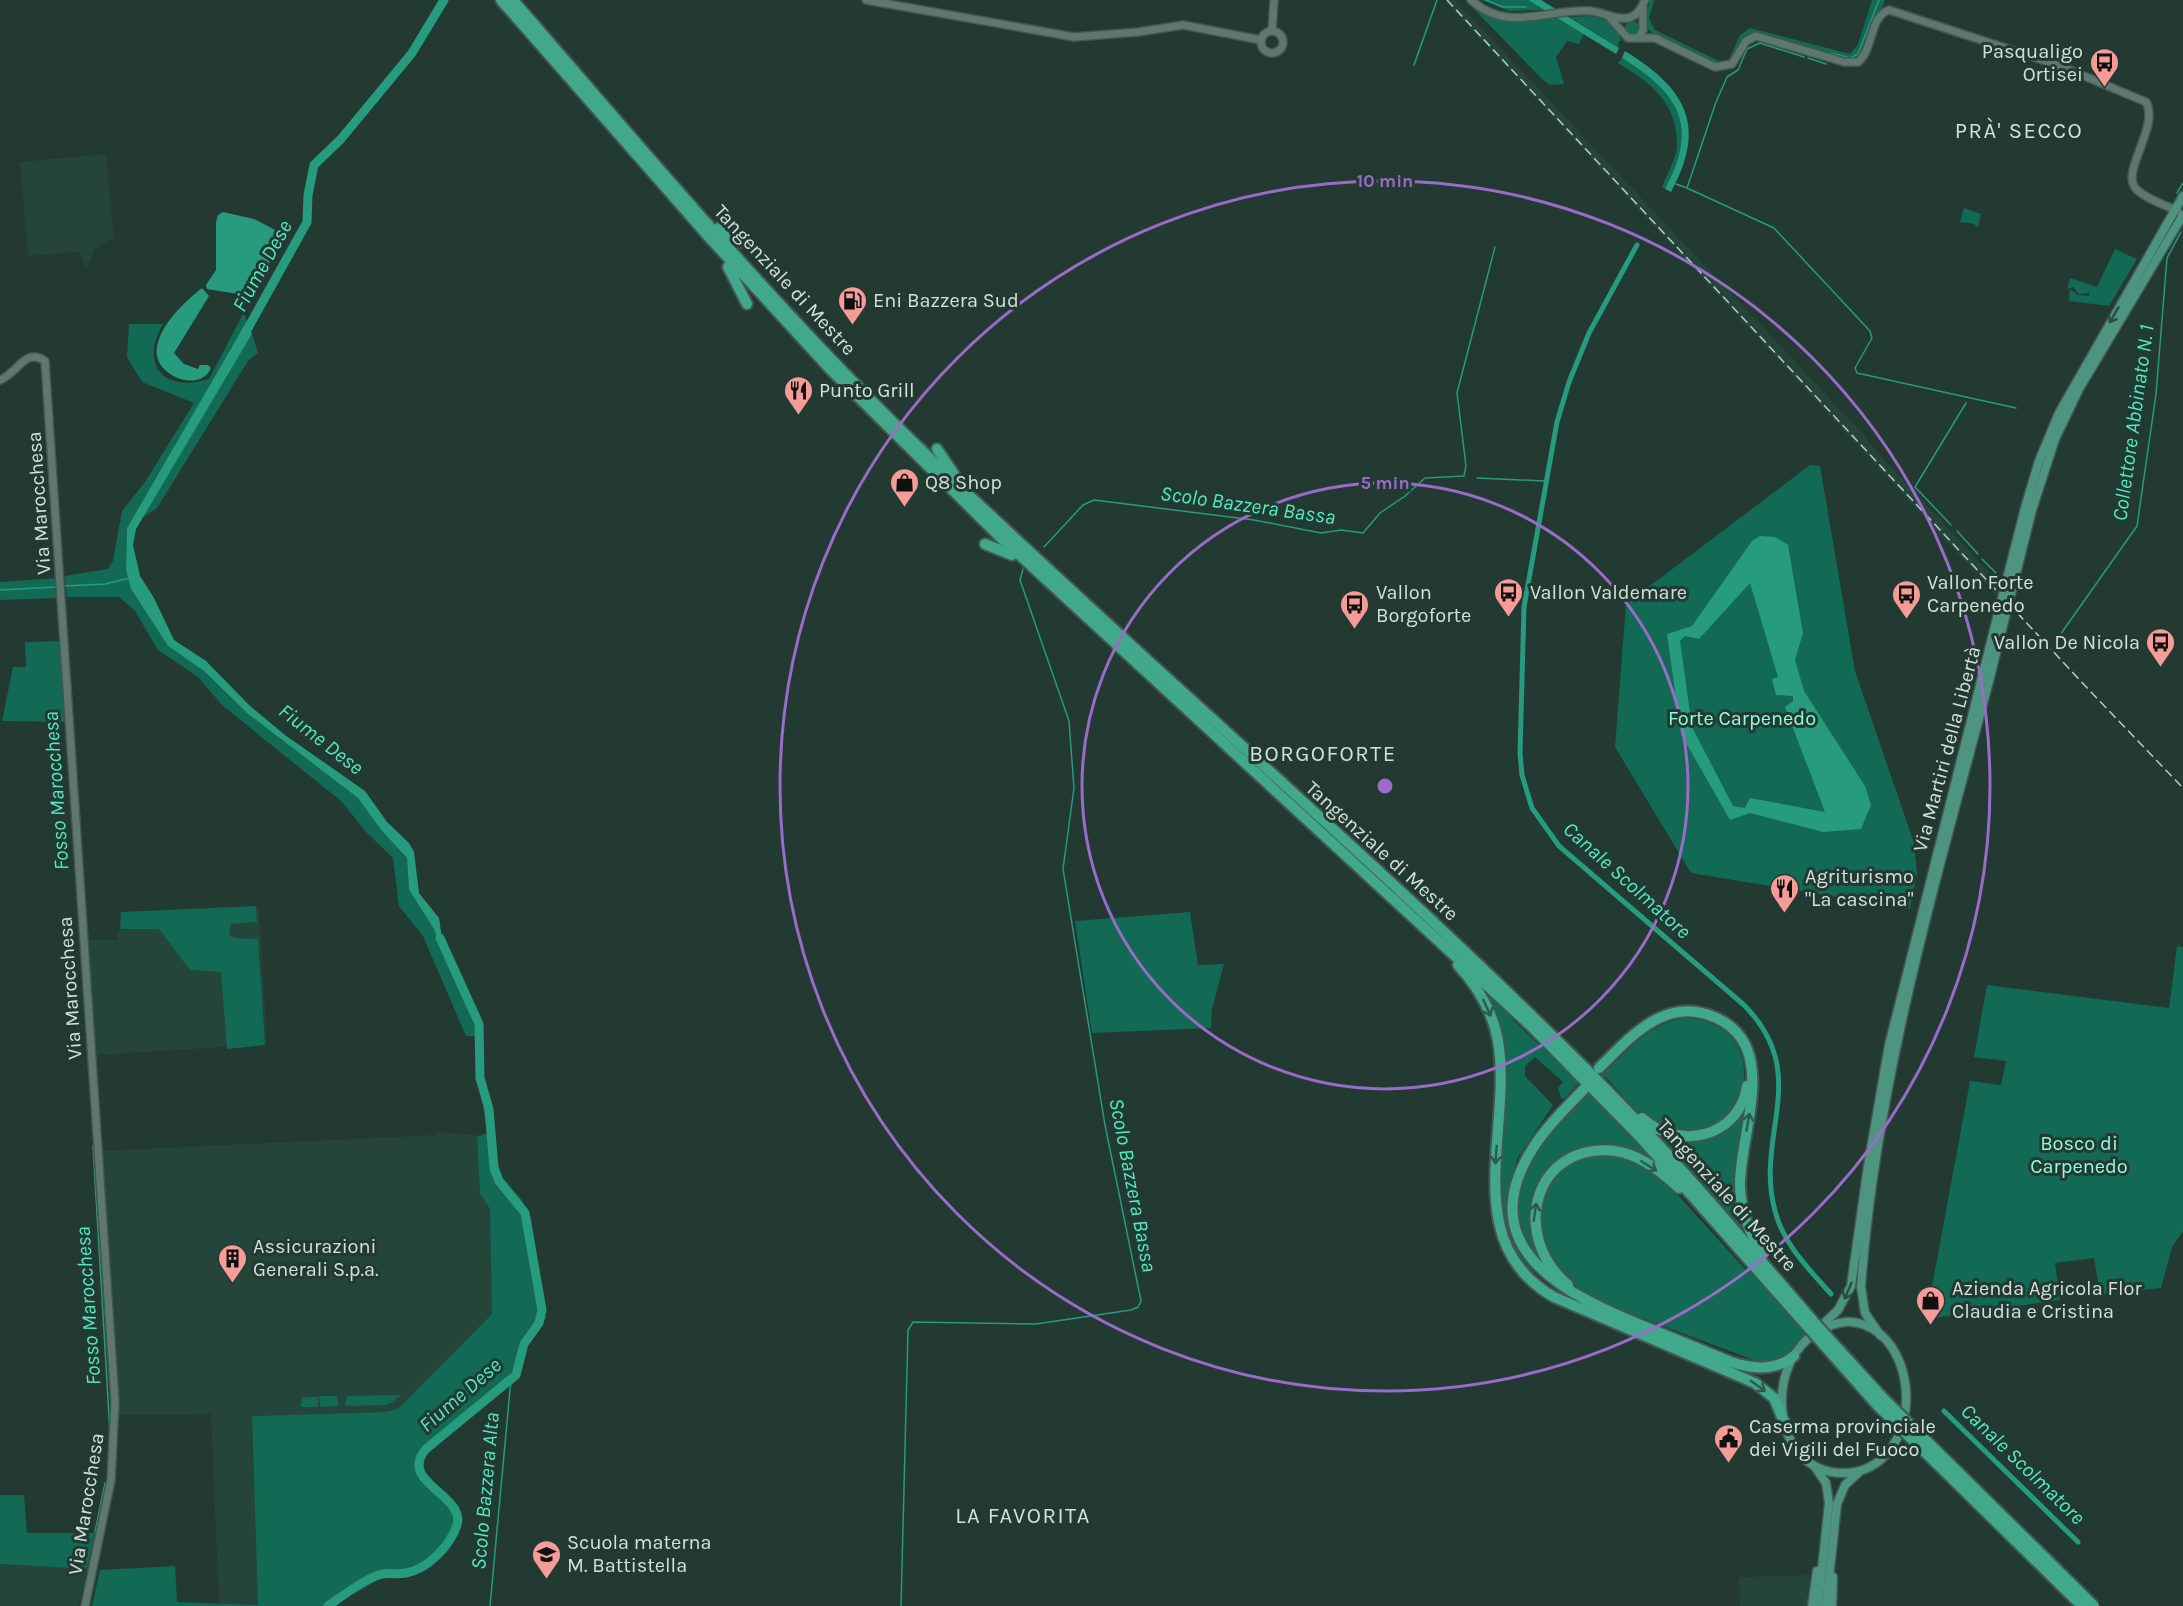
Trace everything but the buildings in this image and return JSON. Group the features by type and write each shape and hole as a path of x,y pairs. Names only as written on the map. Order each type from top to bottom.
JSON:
{"highway":[{"name":"Tangenziale di Mestre","path":"501,0 708,236 831,370 1031,566 1600,1074 1781,1284 1812,1326 1878,1406 2082,1606"},
{"name":"Tangenziale di Mestre","path":"513,0 692,204 836,363 983,508 1419,913 1427,928 1557,1052 1641,1137 1812,1326 2094,1606"},
{"path":"692,204 706,213 727,235 741,242"},
{"path":"708,236 732,272 747,304"},
{"path":"937,448 948,466 983,508"},
{"path":"985,544 1004,549 1031,566"},
{"path":"1427,928 1480,994 1497,1038 1501,1085 1495,1194 1498,1221 1505,1246 1516,1264 1535,1285 1561,1300 1755,1383 1774,1398 1785,1424"},
{"path":"1600,1074 1644,1027 1672,1013 1685,1011 1707,1015 1736,1032 1748,1053 1752,1072 1752,1102 1741,1168 1742,1200 1753,1237 1781,1284"},
{"path":"1699,1018 1718,1026 1739,1045 1746,1064 1747,1089 1737,1113 1725,1125 1710,1134 1684,1137 1665,1133 1650,1126 1600,1074 1634,1042 1657,1025 1672,1019 1699,1018"},
{"path":"1609,1320 1580,1305 1542,1280 1519,1250 1508,1219 1511,1186 1525,1150 1544,1124 1582,1088 1548,1127 1529,1154 1516,1187 1514,1217 1522,1244 1541,1270 1563,1289 1602,1309 1739,1365 1772,1366 1794,1356"},
{"path":"1602,1309 1574,1290 1554,1272 1540,1251 1534,1231 1536,1206 1544,1185 1554,1172 1575,1158 1607,1151 1638,1159 1676,1185 1723,1236 1742,1249"}],"main road":[{"name":"Via Martiri della Libertà","path":"1812,1326 1838,1310 1851,1286 1868,1166 1889,1045 1985,681 2039,461 2059,413 2180,213 2183,196"},
{"name":"Via Martiri della Libertà","path":"1880,1335 1865,1313 1861,1287 1882,1123 1908,992 1985,681"},
{"path":"1818,1606 1826,1539 1827,1488 1812,1465 1794,1446 1785,1424 1783,1388 1794,1356 1812,1326 1850,1321 1866,1326 1893,1347 1901,1361 1906,1382 1907,1406 1893,1445 1880,1459 1849,1480 1841,1491 1834,1530 1826,1606"},
{"path":"1812,1465 1835,1473 1863,1470"},
{"path":"1832,1606 1836,1549 1834,1530"},
{"path":"1812,1606 1826,1539"}],"street":[{"path":"866,0 1074,37 1126,34 1183,25 1261,40"},
{"path":"1272,31 1274,0"},
{"path":"1471,0 1485,11 1502,17 1591,11 1608,16 1630,18 1643,25 1655,38"},
{"path":"1621,29 1645,1"},
{"path":"1639,37 1643,25 1645,1"},
{"path":"1608,16 1628,38 1655,38 1718,67 1732,64 1746,41 1756,36 1853,63 1864,55 1881,13 1889,10 1898,11 1952,32 2058,65 2143,100 2150,110 2150,119 2134,168 2133,182 2137,189 2146,196 2180,213"},
{"path":"1261,40 1267,51 1279,50 1282,44 1281,37 1272,31"},
{"path":"1261,40 1264,35 1272,31"},
{"name":"Via Marocchesa","path":"0,380 9,376 29,357 42,358 46,365 115,1402 111,1480 85,1606"}],"shaded area":[{"path":"1444,0 1455,0 1866,437 1866,440 2002,586 1999,598"},
{"path":"106,154 114,242 112,238 94,249 87,268 79,252 28,256 20,162"},
{"path":"259,908 267,1044 97,1055 88,940 118,940 118,931 128,928 129,919"},
{"path":"436,1132 477,1135 480,1194 490,1209 493,1314 398,1409 383,1412 252,1416 258,1605 219,1605 211,1414 117,1415 101,1151 436,1135"},
{"path":"0,1564 87,1569 79,1606 0,1606"},
{"path":"1810,1575 1808,1606 1740,1606 1739,1577"}],"green space":[{"path":"1482,0 1528,0 1544,10 1509,11"},
{"path":"1650,0 1654,0 1649,18 1655,30 1721,62 1729,59 1740,35 1750,28 1850,54 1858,44 1872,0 1885,0 1862,54 1853,60 1755,33 1746,36 1731,60 1715,64 1655,35 1648,29 1645,19"},
{"path":"1468,3 1499,20 1526,22 1558,18 1584,34 1579,44 1567,41 1556,57 1564,84 1550,85 1542,79"},
{"path":"1591,16 1614,26 1621,40 1618,43 1619,48 1570,17"},
{"path":"1629,21 1635,21 1639,28 1635,35 1629,35 1625,31 1625,25"},
{"path":"1622,58 1657,84 1678,113 1682,129 1681,146 1665,189 1662,187 1677,147 1673,119 1668,107 1652,87 1618,63"},
{"path":"1964,208 1981,214 1978,228 1974,224 1960,222"},
{"path":"2115,249 2137,259 2109,306 2069,301 2070,289 2078,295 2089,296 2090,293 2079,294 2073,287 2067,289 2070,278 2097,287"},
{"path":"244,312 247,322 127,528 126,570 131,589 168,646 204,671 248,714 358,798 381,830 407,858 409,890 434,929 476,1029 475,1073 475,1036 466,1036 423,936 399,906 393,858 367,833 341,801 223,706 198,677 158,650 135,611 119,597 67,597 65,576 108,569 113,561 122,511 145,482 194,403 142,382 127,357 129,324 163,324 156,339 155,363 168,379 193,382 209,379"},
{"path":"252,334 258,353 248,361 157,508 142,518"},
{"name":"Forte Carpenedo","path":"1810,465 1820,466 1855,671 1914,843 1917,873 1910,909 1691,873 1615,747 1626,604"},
{"path":"58,578 59,598 0,600 0,582"},
{"path":"62,641 67,722 2,721 13,667 26,667 25,642"},
{"path":"256,906 257,922 231,924 229,935 235,938 258,939 265,1045 227,1049 221,972 190,970 159,929 120,929 121,912"},
{"path":"1190,912 1198,965 1224,964 1212,1009 1211,1028 1092,1033 1075,921"},
{"name":"Bosco di Carpenedo","path":"2177,946 2183,947 2183,1231 2172,1247 2161,1288 2100,1294 2094,1258 2055,1263 2060,1300 1926,1319 1970,1081 2001,1085 2006,1061 1974,1057 1987,985 2169,1008"},
{"path":"1479,985 1511,1012 1513,1020 1579,1083 1564,1099 1561,1098 1558,1088 1563,1082 1535,1057 1525,1066 1525,1076 1553,1105 1517,1159 1506,1198 1506,1214 1512,1240 1526,1263 1544,1285 1518,1262 1499,1212 1501,1051"},
{"path":"1686,1012 1716,1018 1736,1032 1748,1061 1738,1040 1720,1022 1695,1015 1664,1020 1628,1043 1655,1021"},
{"path":"1686,1018 1717,1026 1736,1044 1744,1067 1742,1091 1731,1112 1711,1128 1685,1133 1646,1119 1603,1074 1651,1031"},
{"path":"1749,1068 1750,1076 1749,1102 1739,1179 1740,1194 1750,1237 1656,1135 1659,1132 1673,1137 1695,1139 1717,1132 1739,1113 1749,1089"},
{"path":"1586,1091 1660,1165 1635,1155 1574,1155 1535,1196 1549,1271 1528,1247 1518,1225 1517,1204 1521,1183 1530,1162 1543,1143"},
{"path":"482,1100 494,1130 497,1161 503,1178 522,1200 531,1218 545,1309 542,1310 546,1317 525,1349 517,1378 423,1457 425,1472 457,1508 460,1522 443,1553 421,1573 380,1579 332,1606 92,1606 100,1570 175,1566 177,1602 258,1605 252,1416 383,1412 398,1409 492,1314 490,1209 480,1194 477,1137 487,1133"},
{"path":"1609,1152 1642,1163 1675,1188 1675,1192 1746,1270 1756,1275 1807,1333 1786,1354 1775,1361 1759,1362 1597,1301 1557,1272 1537,1234 1546,1183 1570,1162"},
{"path":"319,1396 337,1396 338,1406 320,1407"},
{"path":"347,1396 401,1396 387,1405 347,1406 345,1404"},
{"path":"302,1397 318,1397 318,1407 301,1407"},
{"path":"0,1495 24,1495 27,1533 95,1533 87,1569 0,1564"}],"water":[{"path":"1528,0 1541,0 1619,48 1616,54"},
{"path":"1625,51 1663,79 1676,94 1684,110 1689,128 1688,147 1682,168 1671,192 1665,189 1681,146 1682,129 1678,113 1657,84 1622,58"},
{"path":"223,212 254,219 285,235 251,296 207,289 206,285 216,270 216,222 218,215"},
{"path":"202,288 209,296 174,353 184,364 198,369 200,365 208,365 211,368 206,375 191,381 173,376 166,371 157,356 157,346 171,318"},
{"path":"247,321 252,334 136,529 133,545 140,576 154,598 174,640 206,661 250,706 285,735 365,791 387,822 409,843 414,852 419,893 439,918 445,958 434,929 409,890 407,858 381,830 358,798 248,714 204,671 168,646 131,589 126,570 127,528"},
{"path":"1760,536 1775,537 1788,545 1803,633 1795,660 1804,691 1865,786 1871,805 1861,829 1823,832 1750,813 1730,820 1681,734 1667,634 1692,626 1752,541","holes":["1750,583 1778,677 1772,679 1776,695 1793,696 1793,701 1785,707 1825,812 1750,798 1745,808 1733,806 1692,727 1680,641 1685,636 1699,639"]}],"waterway":[{"name":"Fiume Dese","path":"243,337 307,222 308,195 314,165 341,139 412,53 444,0"},
{"name":"Scolo Bazzera Bassa","path":"1414,65 1437,0"},
{"path":"1486,0 1503,7 1526,7"},
{"path":"1831,53 1850,58 1858,54 1879,0"},
{"path":"1676,184 1687,188 1716,102 1727,77 1738,70 1747,49 1760,43 1804,57"},
{"path":"1808,58 1826,64"},
{"path":"2177,193 2183,183"},
{"path":"1687,188 1774,228 1870,331 1872,338 1855,368 1857,373 2016,408"},
{"name":"Collettore Abbinato N. 1","path":"2060,635 2137,526 2156,394 2167,258 2181,232"},
{"name":"Canale Scolmatore","path":"1637,245 1589,333 1569,382 1557,422 1524,607 1520,753 1522,775 1532,808 1559,846 1744,1005 1764,1031 1775,1056 1779,1081 1770,1183 1775,1211 1784,1235 1831,1294"},
{"name":"Scolo Bazzera Bassa","path":"1044,547 1083,505 1094,500 1254,520 1321,533 1341,530 1363,533 1380,513 1405,496 1425,478 1464,476 1466,466 1457,393 1495,247"},
{"path":"1951,525 1915,487 1966,403"},
{"path":"1477,478 1545,481"},
{"path":"1957,531 1978,554"},
{"path":"1982,559 1997,574"},
{"name":"Scolo Bazzera Bassa","path":"901,1606 908,1330 913,1322 1036,1324 1131,1310 1138,1307 1141,1301 1105,1125 1063,869 1074,788 1069,721 1020,580 1023,569"},
{"path":"64,586 105,584 130,578"},
{"path":"0,590 56,587"},
{"name":"Fosso Marocchesa","path":"71,791 84,993"},
{"name":"Fiume Dese","path":"328,1606 374,1577 414,1571 430,1562 444,1548 454,1533 457,1514 452,1505 425,1480 420,1471 419,1461 426,1449 516,1375 524,1344 539,1323 542,1310 525,1213 499,1181 494,1168 489,1109 480,1078 479,1024 440,938"},
{"name":"Fosso Marocchesa","path":"93,1146 110,1433"},
{"name":"Scolo Bazzera Alta","path":"490,1606 511,1379"},
{"name":"Canale Scolmatore","path":"1944,1411 2078,1542"},
{"name":"Fosso Marocchesa","path":"108,1464 109,1456"},
{"name":"Fosso Marocchesa","path":"95,1532 105,1483"}],"tunnel":[{"path":"1589,1085 1603,1072"}],"railway":[{"path":"1447,0 2089,690 2183,788"}],"place":[{"name":"Pasqualigo Ortisei","path":"2104,88"},
{"name":"Eni Bazzera Sud","path":"852,326"},
{"name":"Punto Grill","path":"798,416"},
{"name":"Q8 Shop","path":"904,508"},
{"name":"Vallon Valdemare","path":"1509,618"},
{"name":"Vallon Forte Carpenedo","path":"1906,620"},
{"name":"Vallon Borgoforte","path":"1355,630"},
{"name":"Vallon De Nicola","path":"2161,668"},
{"name":"Agriturismo \"La cascina\"","path":"1784,914"},
{"name":"Assicurazioni Generali S.p.a.","path":"232,1284"},
{"name":"Azienda Agricola Flor Claudia e Cristina","path":"1931,1326"},
{"name":"Caserma provinciale dei Vigili del Fuoco","path":"1728,1464"},
{"name":"Scuola materna M. Battistella","path":"546,1580"}],"district":[{"name":"PRÀ' SECCO","path":"2019,131"},
{"name":"BORGOFORTE","path":"1323,754"},
{"name":"LA FAVORITA","path":"1023,1516"}]}
